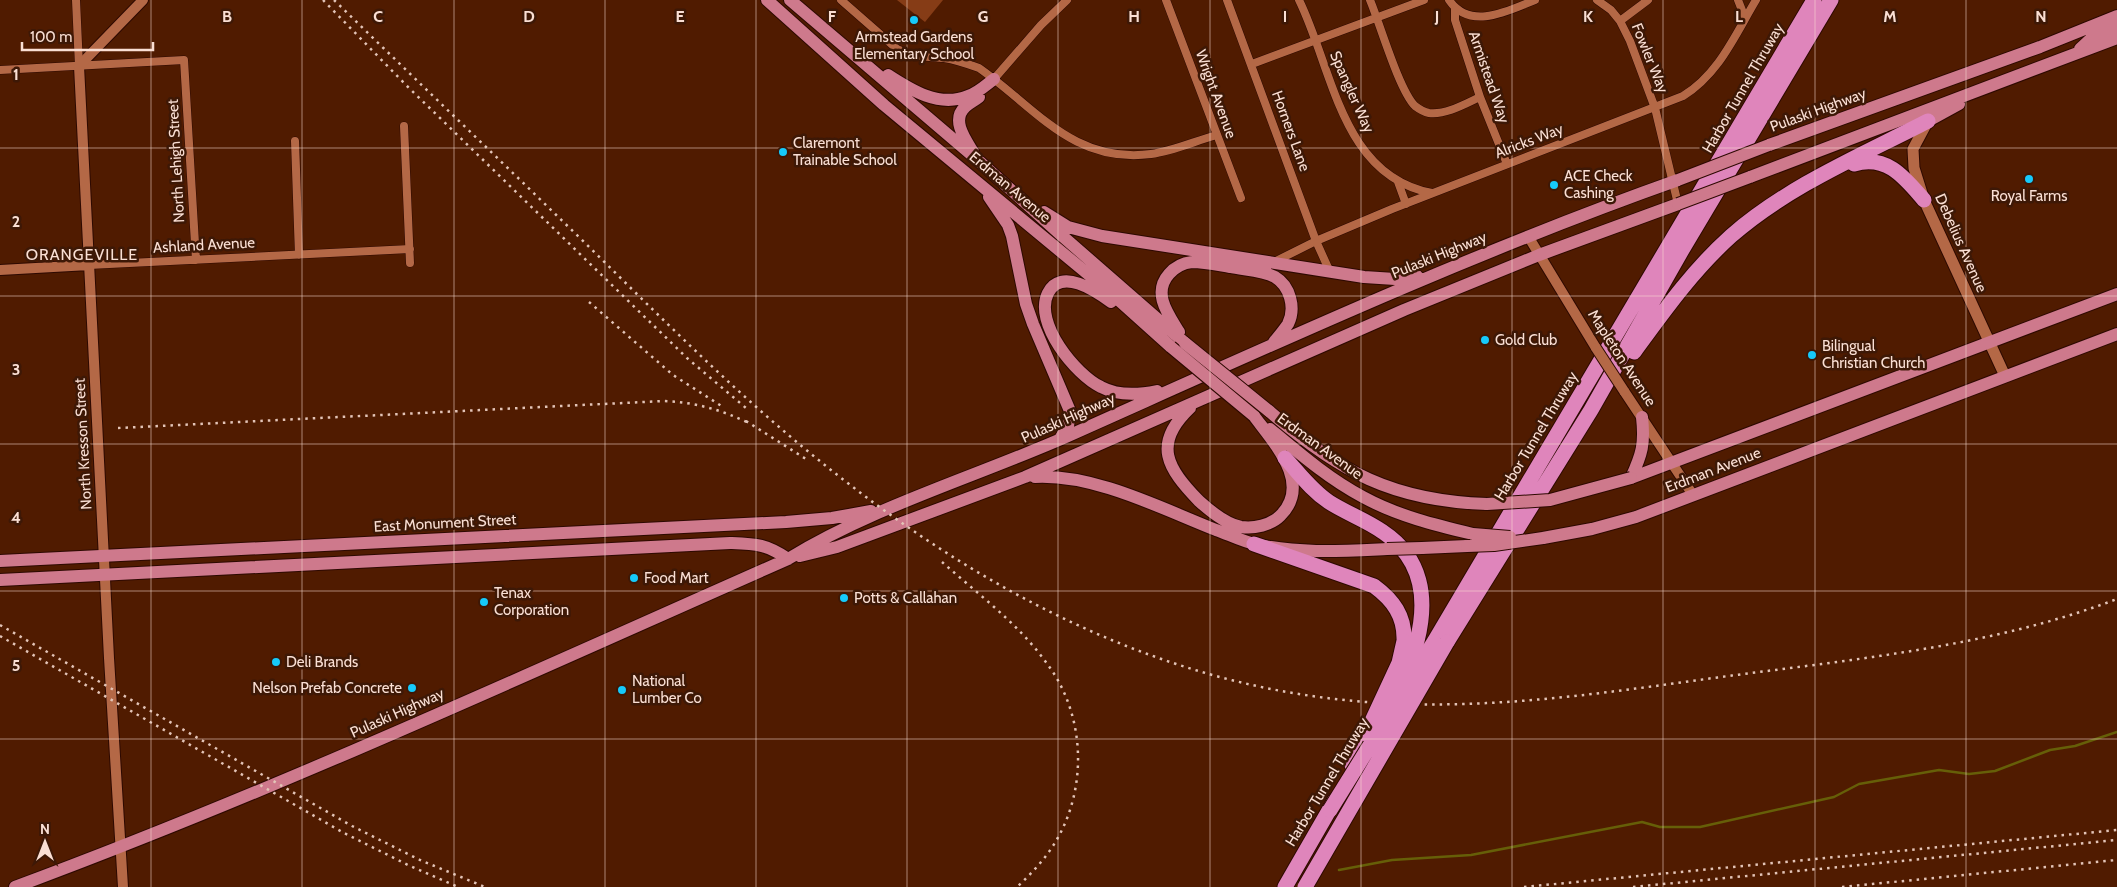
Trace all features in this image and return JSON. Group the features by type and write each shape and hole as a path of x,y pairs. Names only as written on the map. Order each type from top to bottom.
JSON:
{"highway":[{"name":"Harbor Tunnel Thruway","path":"1305,887 1441,642 1814,0"},
{"name":"Harbor Tunnel Thruway","path":"1285,887 1330,810 1591,410 1682,250 1831,0"},
{"path":"1591,410 1664,311 1709,257 1751,220 1816,179 1928,121"},
{"path":"1816,179 1862,161 1882,163 1901,174 1924,200"},
{"path":"1285,458 1310,487 1327,501 1382,531 1402,548 1417,574 1422,591 1423,609 1396,687 1366,734 1330,810"},
{"path":"1254,544 1374,586 1388,596 1396,606 1411,641"}],"main road":[{"name":"Erdman Avenue","path":"767,0 884,105 979,182 1112,294 1171,347 1324,473 1364,497 1395,512 1432,525 1473,534 1543,538 1613,524 2117,334"},
{"name":"Erdman Avenue","path":"790,0 1302,440 1331,460 1375,483 1441,501 1487,504 1550,500 1631,478 2117,294"},
{"name":"Pulaski Highway","path":"15,887 121,848 240,799 788,559 834,533 1060,439 1432,274 1528,236 1674,183 1769,145 2117,16"},
{"path":"2074,54 2094,36 2117,27"},
{"name":"Pulaski Highway","path":"788,559 837,547 1026,477 1358,331 1540,255 2117,38"},
{"path":"840,43 904,86 933,98 952,99 968,96 994,79"},
{"path":"1983,67 1984,87"},
{"path":"980,162 962,132 958,123 959,117 963,108 977,99 994,79"},
{"path":"1928,121 1958,105 1966,95"},
{"name":"Debelius Avenue","path":"1928,121 1915,144 1912,158 1924,200 2005,376"},
{"path":"979,182 1008,225 1033,324 1070,411 1068,426 1060,439"},
{"path":"1016,195 1068,227 1085,232 1381,279 1432,274"},
{"path":"1186,342 1164,306 1161,288 1170,272 1184,263 1193,262 1268,274 1281,281 1290,297 1291,315 1288,323 1272,345"},
{"path":"1171,347 1106,298 1079,283 1072,281 1057,284 1048,294 1045,309 1052,333 1068,359 1089,380 1101,387 1129,394 1144,394 1181,385"},
{"path":"1349,310 1358,331"},
{"path":"1196,402 1179,419 1171,431 1168,439 1168,458 1176,475 1203,505 1240,527 1270,523 1279,517 1291,501 1293,492 1293,480 1285,458 1254,416"},
{"path":"1631,478 1642,454 1642,417"},
{"path":"1026,477 1066,477 1101,485 1254,544 1321,552 1501,544 1543,538"},
{"name":"East Monument Street","path":"0,561 786,522 832,518 891,508"},
{"path":"0,580 730,543 760,544 788,559"}],"street":[{"name":"North Kresson Street","path":"76,0 104,575 123,887"},
{"path":"0,70 79,66 143,0"},
{"path":"841,0 897,49 907,54 967,63 979,68 1060,134 1081,145 1115,154 1150,154 1217,135"},
{"path":"994,79 1041,25 1067,0"},
{"name":"Wright Avenue","path":"1166,0 1241,198"},
{"name":"Horners Lane","path":"1227,0 1316,241 1330,272"},
{"name":"Spangler Way","path":"1299,0 1348,126 1370,156 1398,182 1417,190 1432,193"},
{"path":"1370,0 1394,64 1416,106 1427,112 1434,113 1451,109 1480,97"},
{"path":"1252,64 1424,0"},
{"name":"Armistead Way","path":"1449,0 1455,8 1455,20 1480,97 1507,164"},
{"path":"1455,8 1469,16 1485,17 1535,0"},
{"name":"Fowler Way","path":"1596,0 1611,10 1620,20 1630,41 1655,108 1678,204"},
{"path":"1620,20 1648,0"},
{"path":"1738,0 1745,18"},
{"name":"Alricks Way","path":"1274,262 1316,241 1432,193 1684,96 1708,77 1717,67 1756,0"},
{"name":"North Lehigh Street","path":"79,66 184,60 196,260"},
{"path":"404,126 410,263"},
{"path":"295,140 299,255"},
{"name":"Spangler Way","path":"1398,182 1406,204"},
{"name":"Mapleton Avenue","path":"1528,236 1596,348 1693,495"},
{"name":"Ashland Avenue","path":"0,270 410,249"}],"shaded area":[{"path":"897,0 943,0 925,22"}],"waterway":[{"path":"1339,870 1392,860 1471,855 1642,822 1660,827 1700,827 1834,797 1859,784 1939,770 1969,774 1995,771 2050,750 2075,746 2117,732"}],"railway":[{"path":"323,0 407,86 687,358 746,408"},
{"path":"334,0 689,345 754,405 815,457 879,507 946,553 1016,594 1087,630 1162,659 1239,682 1319,697 1416,704 1513,702 1609,692 1914,651 2016,630 2067,616 2117,599"},
{"path":"589,302 673,375 723,407"},
{"path":"118,428 663,401 686,403 708,408 751,424"},
{"path":"746,421 806,459"},
{"path":"942,562 998,610 1037,650 1060,685 1069,706 1075,728 1078,752 1077,775 1073,798 1066,820 1048,853 1017,887"},
{"path":"0,625 352,826 420,860 485,887"},
{"path":"0,636 344,833 408,865 458,887"},
{"path":"1524,887 2117,830"},
{"path":"1633,887 2117,840"},
{"path":"1842,887 2117,860"}],"place":[{"name":"Armstead Gardens Elementary School","path":"914,20"},
{"name":"Claremont Trainable School","path":"783,152"},
{"name":"Royal Farms","path":"2029,179"},
{"name":"ACE Check Cashing","path":"1554,185"},
{"name":"Gold Club","path":"1485,340"},
{"name":"Bilingual Christian Church","path":"1812,355"},
{"name":"Food Mart","path":"634,578"},
{"name":"Potts & Callahan","path":"844,598"},
{"name":"Tenax Corporation","path":"484,602"},
{"name":"Deli Brands","path":"276,662"},
{"name":"Nelson Prefab Concrete","path":"412,688"},
{"name":"National Lumber Co","path":"622,690"}],"district":[{"name":"ORANGEVILLE","path":"82,254"}]}
